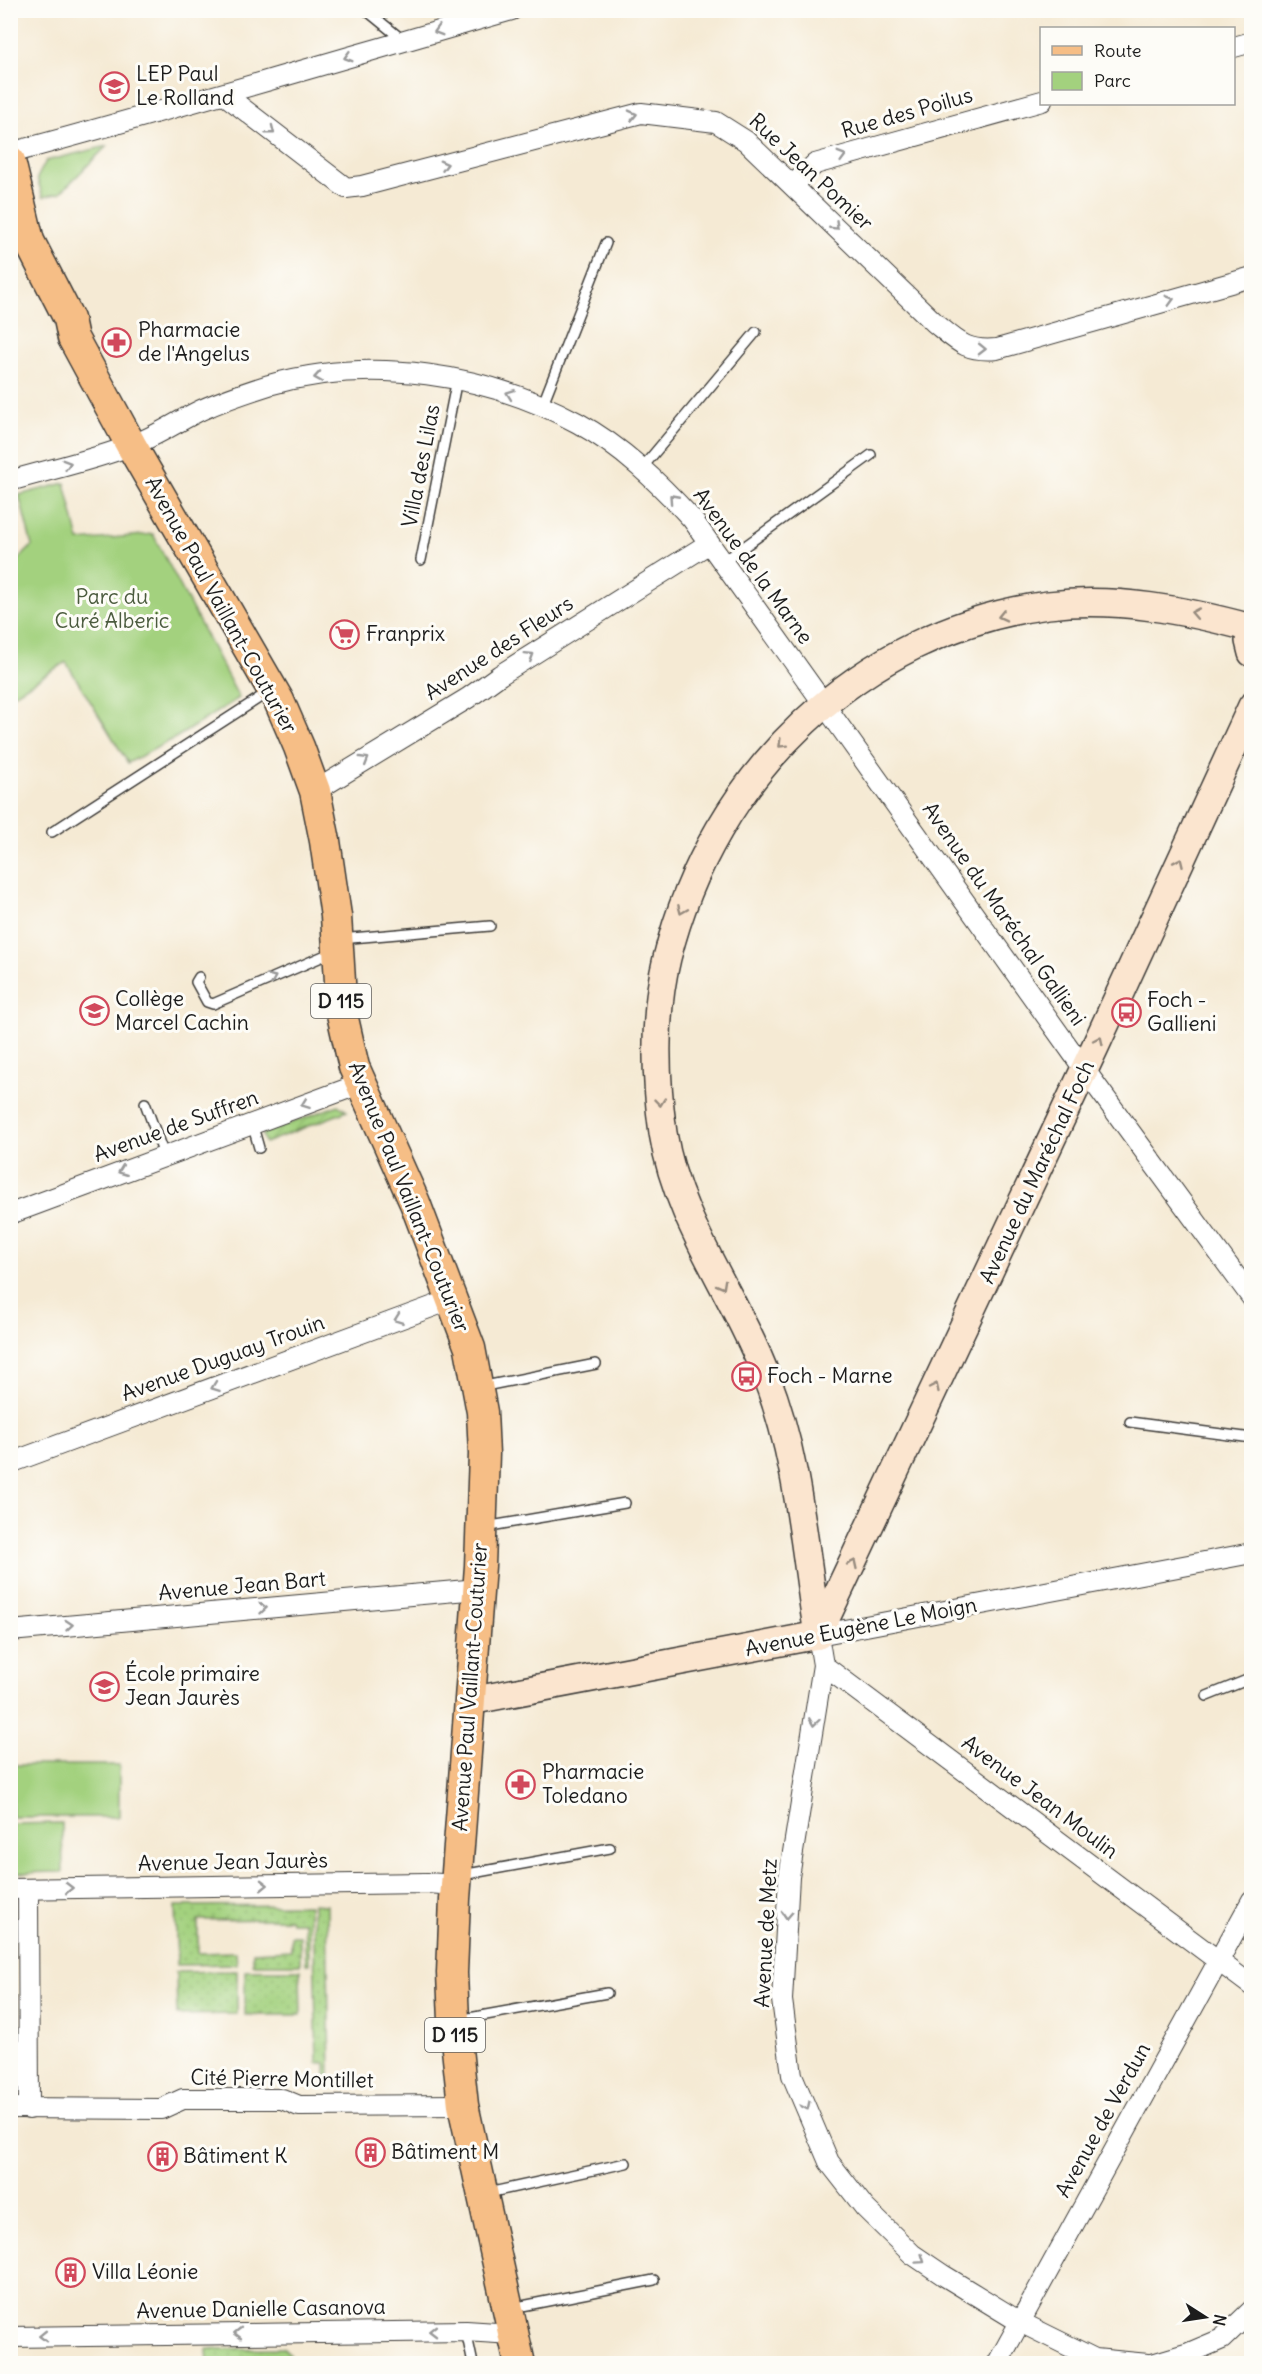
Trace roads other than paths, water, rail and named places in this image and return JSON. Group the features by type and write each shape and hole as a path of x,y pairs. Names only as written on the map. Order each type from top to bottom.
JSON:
{"main road":[{"name":"D 115","path":"10,161 15,230"},
{"name":"Avenue Paul Vaillant-Couturier","path":"15,230 29,242 69,320 73,338 132,446 272,689 299,747 315,791 333,892 342,1014 360,1084 415,1203 470,1348 478,1387 484,1454 478,1589 456,1880 452,1973 454,2021 463,2105 520,2364"}],"street":[{"path":"10,153 225,95 512,10"},
{"path":"1235,46 1251,42"},
{"name":"Rue Jean Pomier","path":"225,95 346,188 362,186 641,113 716,122 746,141 959,343 979,351 997,349 1251,277"},
{"name":"Rue des Poilus","path":"793,185 815,164 1040,101"},
{"name":"Avenue de la Marne","path":"10,481 132,446 201,410 272,385 337,374 387,372 457,379 485,385 542,406 578,423 642,468 692,519 824,703"},
{"name":"Avenue des Fleurs","path":"315,791 468,698 500,675 708,544"},
{"path":"823,1665 799,1496 787,1442 766,1376 689,1218 669,1162 663,1136 656,1072 657,1027 666,961 679,918 718,829 752,779 776,750 824,703 898,652 934,635 1048,605 1112,603 1164,607 1251,628 1249,641 1251,653"},
{"name":"Avenue du Maréchal Gallieni","path":"824,703 1251,1298"},
{"name":"Avenue du Maréchal Foch","path":"818,1635 1085,1069 1251,706"},
{"name":"Avenue de Suffren","path":"14,1208 360,1084"},
{"name":"Avenue Duguay Trouin","path":"10,1463 453,1299"},
{"name":"Avenue Eugène Le Moign","path":"470,1701 1251,1553"},
{"path":"811,1588 839,1593"},
{"name":"Avenue Jean Bart","path":"10,1631 478,1589"},
{"name":"Avenue Jean Moulin","path":"823,1665 1251,1986"},
{"name":"Avenue de Metz","path":"823,1665 789,1877 783,2000 792,2075 829,2162 865,2208 912,2254 1020,2322 1095,2359 1150,2364"},
{"name":"Avenue Jean Jaurès","path":"19,1889 427,1883 456,1880"},
{"name":"Cité Pierre Montillet","path":"19,1889 20,2108 161,2109 183,2099 282,2098 299,2106 463,2105"},
{"name":"Avenue de Verdun","path":"997,2364 1251,1900"},
{"path":"1150,2364 1189,2353 1222,2339 1251,2310"},
{"name":"Avenue Danielle Casanova","path":"10,2337 466,2331 510,2322"}],"lane":[{"path":"366,10 404,41"},
{"path":"542,406 606,243"},
{"path":"642,468 756,332"},
{"name":"Villa des Lilas","path":"421,560 457,379"},
{"path":"723,562 871,455"},
{"path":"52,832 272,689"},
{"path":"199,977 196,982 207,1002 213,1004 337,944 490,926"},
{"path":"145,1103 164,1155"},
{"path":"252,1123 259,1148"},
{"path":"478,1387 596,1364"},
{"path":"1130,1422 1251,1438"},
{"path":"482,1527 625,1503"},
{"path":"1207,1696 1251,1678"},
{"path":"456,1880 610,1848"},
{"path":"454,2021 607,1993"},
{"path":"481,2194 626,2163"},
{"path":"510,2322 654,2280"},
{"path":"466,2331 473,2364"}],"place":[{"name":"LEP Paul Le Rolland","path":"115,86"},
{"name":"Pharmacie de l'Angelus","path":"117,342"},
{"name":"Franprix","path":"345,634"},
{"name":"Collège Marcel Cachin","path":"94,1011"},
{"name":"Foch - Gallieni","path":"1126,1012"},
{"name":"Foch - Marne","path":"746,1376"},
{"name":"École primaire Jean Jaurès","path":"104,1686"},
{"name":"Pharmacie Toledano","path":"521,1784"},
{"name":"Bâtiment M","path":"370,2152"},
{"name":"Bâtiment K","path":"162,2156"},
{"name":"Villa Léonie","path":"71,2272"}],"park label":[{"name":"Parc du Curé Alberic","path":"112,609"}]}
